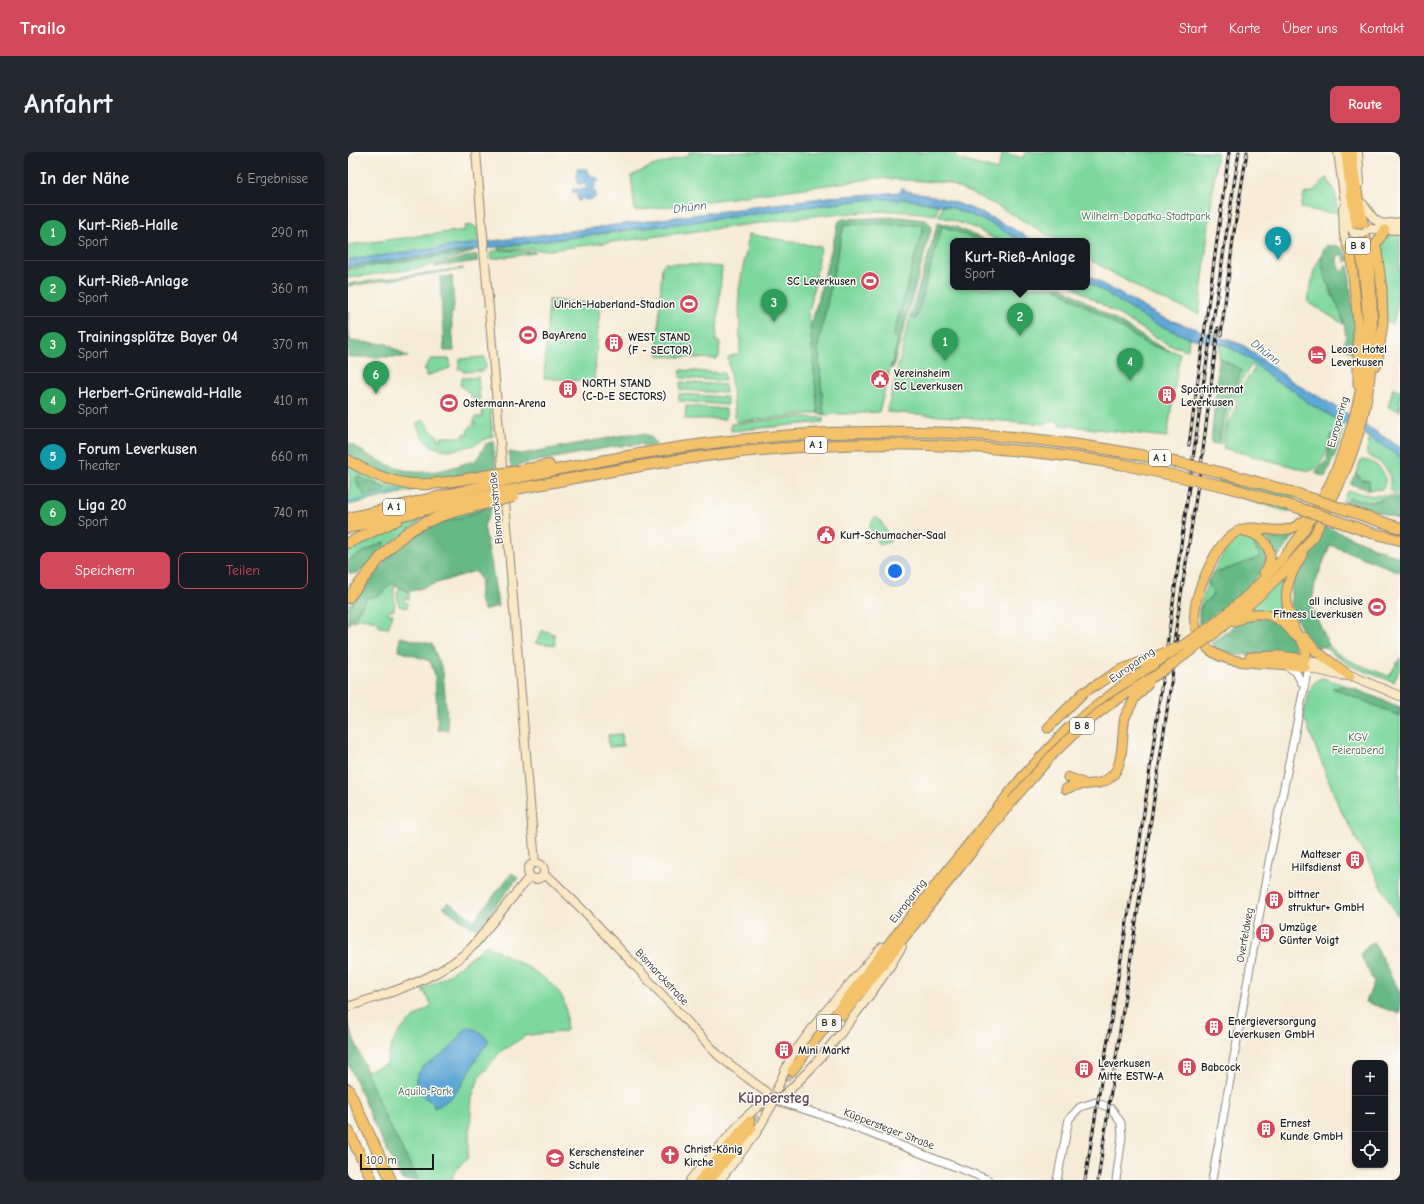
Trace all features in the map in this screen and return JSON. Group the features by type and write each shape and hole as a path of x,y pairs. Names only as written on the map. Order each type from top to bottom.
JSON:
{"highway":[{"name":"Europaring","path":"1340,153 1367,313 1365,367 1348,437 1337,467 1312,515 1283,558 1251,593 1212,630 1167,668 1134,688 1081,727 1009,798 906,936 793,1072 891,941 1009,798 1067,729 1121,687 1176,648 1212,630 1245,608 1274,581 1312,538 1338,490 1358,442 1368,402 1373,355 1373,314 1370,267 1359,208 1352,152"},
{"path":"1376,252 1378,240 1385,230"},
{"path":"1368,233 1376,252 1382,290 1383,323 1377,368 1368,402"},
{"path":"1351,244 1358,316 1359,393"},
{"name":"A 1","path":"348,528 512,484 578,460 628,456 728,441 830,433 921,432 1013,437 1078,444 1176,462 1272,486 1400,528"},
{"name":"A 1","path":"512,484 602,473 732,453 816,445 900,444 1000,448 1088,458 1174,474 1261,496 1372,533 1400,540"},
{"path":"348,460 386,480 414,485 496,488"},
{"path":"348,598 374,565 410,531 496,488 512,484"},
{"name":"A 1","path":"348,518 439,496 496,488"},
{"path":"348,510 416,496 439,496"},
{"path":"348,543 395,521 407,513"},
{"path":"1305,663 1283,664 1237,661 1229,659 1210,650 1201,642 1194,625 1193,616 1199,590 1208,569 1222,544 1238,532 1250,528 1278,531 1289,529 1312,515"},
{"path":"1238,532 1255,534 1263,539 1268,546 1270,553 1268,568 1257,581 1251,593"},
{"path":"1305,663 1307,653 1287,609 1287,588 1294,569 1312,538"},
{"path":"1212,630 1228,628 1245,616 1258,614 1270,615 1283,622 1289,628 1298,643 1301,656 1305,663"},
{"path":"1294,625 1318,652 1350,676"},
{"path":"1048,728 1083,693 1120,670 1176,648"},
{"path":"1229,659 1280,656 1305,663"},
{"path":"1066,789 1073,785 1083,783 1095,784 1107,779 1114,773 1119,762 1123,725 1128,709 1138,694 1167,668"},
{"path":"1068,777 1083,783"},
{"path":"348,1089 391,1180"},
{"path":"700,1180 752,1123 710,1180"},
{"path":"348,1130 372,1180"}],"main road":[{"name":"Bismarckstraße","path":"476,152 535,863"},
{"path":"1358,152 1363,211 1368,233"},
{"name":"Europaring","path":"1340,153 1344,196 1343,225 1351,244"},
{"name":"Europaring","path":"1344,196 1350,220 1351,244"},
{"path":"1363,204 1374,219 1387,224 1400,222"},
{"path":"1379,221 1400,217"},
{"path":"1351,244 1362,234 1400,226"},
{"path":"1385,230 1400,230"},
{"path":"1305,663 1322,671 1350,676"},
{"path":"1305,663 1329,666 1400,696"},
{"path":"535,863 542,865 544,868 543,875 537,879 530,876 528,869 530,866 535,863"},
{"name":"Bismarckstraße","path":"543,875 551,878 586,913 716,1053 768,1099"},
{"path":"348,1007 416,982 462,956 473,946 530,876"},
{"name":"Europaring","path":"781,1100 813,1065 851,1019 890,966 904,943 906,936"},
{"path":"777,1089 791,1056 824,1013 883,945 891,941"},
{"path":"720,1180 756,1133 772,1089 777,1089"},
{"path":"690,1180 745,1118 768,1099 781,1100 780,1092 777,1089"}],"street":[{"name":"Overfeldweg","path":"1212,1180 1301,694 1303,682 1302,670 1305,663"},
{"path":"1283,664 1296,672 1303,682 1322,671"},
{"name":"Küppersteger Straße","path":"781,1100 989,1180"},
{"path":"1057,1180 1069,1119 1076,1110 1088,1103 1100,1103 1107,1106 1114,1110 1120,1120 1122,1137 1116,1180"}],"green space":[{"name":"Wilhelm-Dopatka-Stadtpark","path":"688,152 956,152 955,158 997,170 1003,152 1023,158 1025,152 1217,152 1199,314 1149,294 1090,260 1090,238 1053,238 998,206 949,183 878,178 635,211 631,176 652,166 690,155"},
{"path":"1327,178 1335,192 1338,212 1330,213 1301,208 1304,194 1313,191"},
{"path":"870,199 906,199 938,205 936,215 885,211 822,215 550,250 498,249 498,247"},
{"path":"942,206 963,211 983,219 1016,238 993,238 975,228 939,216"},
{"path":"899,217 926,220 932,226 893,368 891,368 898,339 893,337 924,225 844,224 818,346 824,415 818,413 810,329 839,221 843,219"},
{"path":"938,222 956,227 980,238 972,238 942,226 916,319 910,317"},
{"name":"SC Leverkusen","path":"844,224 924,225 893,336 898,339 879,412 824,415 818,346"},
{"path":"472,225 477,228 478,243 348,260 348,245 465,230 465,226"},
{"path":"942,226 972,238 950,238 950,290 1059,290 1147,344 1180,353 1167,437 1061,425 1056,420 1045,424 887,412 910,317 916,319"},
{"path":"1400,232 1400,266 1397,308 1392,324 1386,322 1380,253 1383,238 1386,235"},
{"path":"749,234 821,247 809,314 818,413 736,422 728,357 740,353 739,290"},
{"path":"1326,246 1338,246 1344,250 1349,261 1345,262 1344,255 1338,255 1337,261 1342,272 1349,265 1356,356 1343,347 1346,336 1344,323 1323,267 1322,256"},
{"path":"1324,249 1321,260 1331,294 1340,308 1343,324 1308,302 1314,270"},
{"path":"475,250 469,253 348,269 348,266"},
{"path":"498,250 535,253 492,259 491,252"},
{"path":"469,253 422,268 348,278 348,269"},
{"path":"476,254 478,261 434,267 437,265"},
{"name":"Ulrich-Haberland-Stadion","path":"665,263 722,267 716,342 720,342 719,357 716,359 660,356 657,352 662,266"},
{"path":"464,269 348,286 348,284"},
{"path":"452,276 454,305 453,313 451,313 454,351 444,351 440,277"},
{"path":"1090,283 1151,321 1189,338 1188,350 1169,345 1078,290 1090,290"},
{"path":"1059,290 1067,290 1169,351 1147,344"},
{"path":"549,300 600,304 594,382 544,378"},
{"path":"348,311 350,341 387,344 408,357 348,357"},
{"path":"1220,344 1226,345 1251,360 1277,382 1289,387 1308,403 1345,423 1341,436 1331,434 1325,456 1319,466 1309,471 1223,448 1229,422 1233,417 1237,403 1237,393 1255,368 1251,365 1236,390 1222,443 1218,444 1227,403 1242,370 1219,358"},
{"path":"485,357 486,368 482,371 463,372 463,369 458,369 460,359"},
{"path":"1219,358 1242,370 1227,403 1218,444 1211,443"},
{"path":"431,359 450,359 450,368 426,376 426,369 424,369"},
{"path":"681,370 724,373 725,381 680,378"},
{"path":"478,377 480,400 474,400 460,385 462,378"},
{"path":"680,382 725,385 726,393 680,390"},
{"path":"1393,388 1400,391 1400,411 1388,407"},
{"path":"679,394 727,397 727,405 679,401"},
{"path":"489,402 493,436 466,447 447,450 432,446 420,433 416,423 424,420 430,430 438,436 438,440 440,440 441,437 464,437 464,433 468,434 467,431 472,425 475,426 476,424 473,423 476,417 482,417 483,403"},
{"path":"686,406 726,409 726,419 685,419"},
{"path":"801,417 823,418 823,422 731,431 731,424"},
{"path":"630,434 642,434 649,436 656,445 644,447 643,444 612,447 518,465 518,468 511,469 509,452 521,454"},
{"path":"1331,434 1341,436 1340,443 1325,477 1315,473 1327,460"},
{"path":"1370,437 1400,457 1400,492 1394,493 1389,489 1390,476 1385,467 1377,460 1366,454"},
{"path":"493,441 496,471 432,481 403,479 393,476 365,465 348,454 348,442 374,458 394,467 415,472 431,472 476,460 486,444"},
{"path":"1361,460 1372,462 1381,469 1385,478 1383,489 1369,490 1370,486 1356,473"},
{"path":"348,465 383,484 414,490 348,505 350,479","holes":["358,476 387,489 363,492 358,486"]},
{"path":"1356,473 1361,480 1369,481 1369,490 1350,484"},
{"path":"358,476 387,489 385,491 365,496 358,486 356,479"},
{"path":"1219,477 1297,490 1288,512 1217,490"},
{"path":"1350,491 1375,496 1400,495 1400,500 1388,498 1369,502 1350,498 1346,503 1342,502 1347,492"},
{"path":"1349,498 1369,502 1388,498 1400,500 1400,520 1362,506 1346,503"},
{"path":"488,506 423,530 411,537 393,551 396,548 419,530 440,520"},
{"path":"488,506 493,506 484,526 498,606 484,610 479,599 481,580 475,571 409,592 392,583 380,595 367,598 348,625 348,609 396,549 409,538 437,524 476,513"},
{"path":"425,517 384,549 383,542 348,560 348,547 391,528"},
{"path":"875,517 881,521 891,541 880,545 869,526"},
{"path":"1324,526 1400,558 1400,572 1330,545 1315,584 1311,606 1329,645 1316,648 1302,630 1294,614 1291,600 1292,586 1296,573"},
{"path":"1301,527 1271,566 1272,548 1268,540 1260,534 1260,531"},
{"path":"1246,536 1254,538 1256,550 1260,554 1258,558 1213,574 1208,581 1233,539"},
{"path":"1254,538 1266,551 1267,557 1265,566 1259,575 1239,595 1199,625 1199,609 1213,594 1208,581 1213,574 1258,558 1260,554 1253,543"},
{"path":"384,542 384,549 370,566 356,573 350,574 348,569 348,560"},
{"path":"385,560 372,576 348,609 348,605"},
{"path":"1286,572 1282,596 1288,621 1248,610"},
{"path":"1208,581 1213,594 1199,609"},
{"path":"392,583 395,585 394,610 389,610 388,614 393,614 388,628 379,627 378,622 368,619 358,619 352,622 367,598 380,595"},
{"path":"399,587 409,592 409,599 404,598 404,602 408,603 407,608 399,606 397,594"},
{"path":"1258,617 1279,624 1284,628 1291,638 1297,654 1227,654 1210,644 1237,624"},
{"path":"543,630 554,634 555,645 535,643"},
{"path":"400,637 432,644 443,672 448,730 438,730 435,675 430,661 399,651"},
{"path":"1329,645 1348,660 1389,676 1400,658 1400,668 1394,682 1351,666 1322,646"},
{"name":"KGV Feierabend","path":"1323,678 1347,686 1333,688 1400,716 1400,921 1339,807 1303,715 1312,685 1317,680"},
{"path":"1347,686 1400,707 1400,716 1332,688"},
{"path":"622,734 623,746 609,747 608,735"},
{"path":"512,873 518,878 478,928 471,927 443,907 448,902 474,920"},
{"path":"1373,941 1400,993 1400,1014 1366,1002 1374,982 1360,954"},
{"name":"Aquila-Park","path":"486,945 529,968 549,982 557,990 563,999 565,1007 566,1030 562,1032 527,1035 501,1051 479,1078 472,1097 468,1157 452,1176 453,1180 418,1180 383,1113 365,1072 387,1064 392,1044 402,1029 415,1017 432,1005 422,989 463,964"},
{"path":"348,1024 383,1113 418,1180 402,1180 372,1120 348,1063"}],"water":[{"path":"577,169 587,169 591,176 598,178 598,182 592,182 596,185 593,189 596,193 595,198 587,200 580,198 580,201 578,201 576,193 573,193 573,188 575,190 586,189 587,186 584,184 577,184"},
{"path":"901,188 904,188 906,191 956,203 1003,223 1028,238 1016,238 990,223 947,206 906,199 870,199 348,266 348,260 829,197 902,192"},
{"path":"1090,277 1161,317 1243,345 1293,382 1340,409 1400,447 1400,457 1374,440 1308,403 1289,387 1277,382 1251,360 1226,345 1189,338 1151,322 1090,283"},
{"path":"467,1027 477,1030 488,1039 488,1043 475,1061 460,1088 453,1096 434,1108 434,1104 424,1097 417,1088 416,1078 423,1067 445,1053 454,1044"}],"waterway":[{"path":"896,203 901,199"},
{"path":"348,503 401,490"}],"tunnel":[{"path":"750,1121 792,1071"}],"railway":[{"path":"1189,445 1229,152"},
{"path":"1085,1180 1139,848 1203,386 1239,152"},
{"path":"1221,335 1234,232 1247,152"},
{"path":"1174,641 1202,458 1218,328"},
{"path":"1098,1180 1178,636"}],"place":[{"name":"Forum Leverkusen","path":"1278,260"},
{"name":"SC Leverkusen","path":"870,281"},
{"name":"Ulrich-Haberland-Stadion","path":"689,304"},
{"name":"Trainingsplätze Bayer 04","path":"774,322"},
{"name":"BayArena","path":"528,335"},
{"name":"Kurt-Rieß-Anlage","path":"1020,336"},
{"name":"WEST STAND (F - SECTOR)","path":"614,343"},
{"name":"Leoso Hotel Leverkusen","path":"1317,355"},
{"name":"Kurt-Rieß-Halle","path":"945,361"},
{"name":"Vereinsheim SC Leverkusen","path":"880,379"},
{"name":"Herbert-Grünewald-Halle","path":"1130,381"},
{"name":"NORTH STAND (C-D-E SECTORS)","path":"568,389"},
{"name":"Liga 20","path":"376,394"},
{"name":"Sportinternat Leverkusen","path":"1167,395"},
{"name":"Ostermann-Arena","path":"449,403"},
{"name":"Kurt-Schumacher-Saal","path":"826,535"},
{"name":"all inclusive Fitness Leverkusen","path":"1377,607"},
{"name":"Malteser Hilfsdienst","path":"1355,860"},
{"name":"bittner struktur+ GmbH","path":"1274,900"},
{"name":"Umzüge Günter Voigt","path":"1265,933"},
{"name":"Energieversorgung Leverkusen GmbH","path":"1214,1027"},
{"name":"Mini Markt","path":"784,1050"},
{"name":"Babcock","path":"1187,1067"},
{"name":"Leverkusen Mitte ESTW-A","path":"1084,1069"},
{"name":"Ernest Kunde GmbH","path":"1266,1129"},
{"name":"Christ-König Kirche","path":"670,1155"},
{"name":"Kerschensteiner Schule","path":"555,1158"}],"district":[{"name":"Küppersteg","path":"774,1098"}],"water label":[{"name":"Dhünn","path":"690,207"},
{"name":"Dhünn","path":"1266,352"}]}
